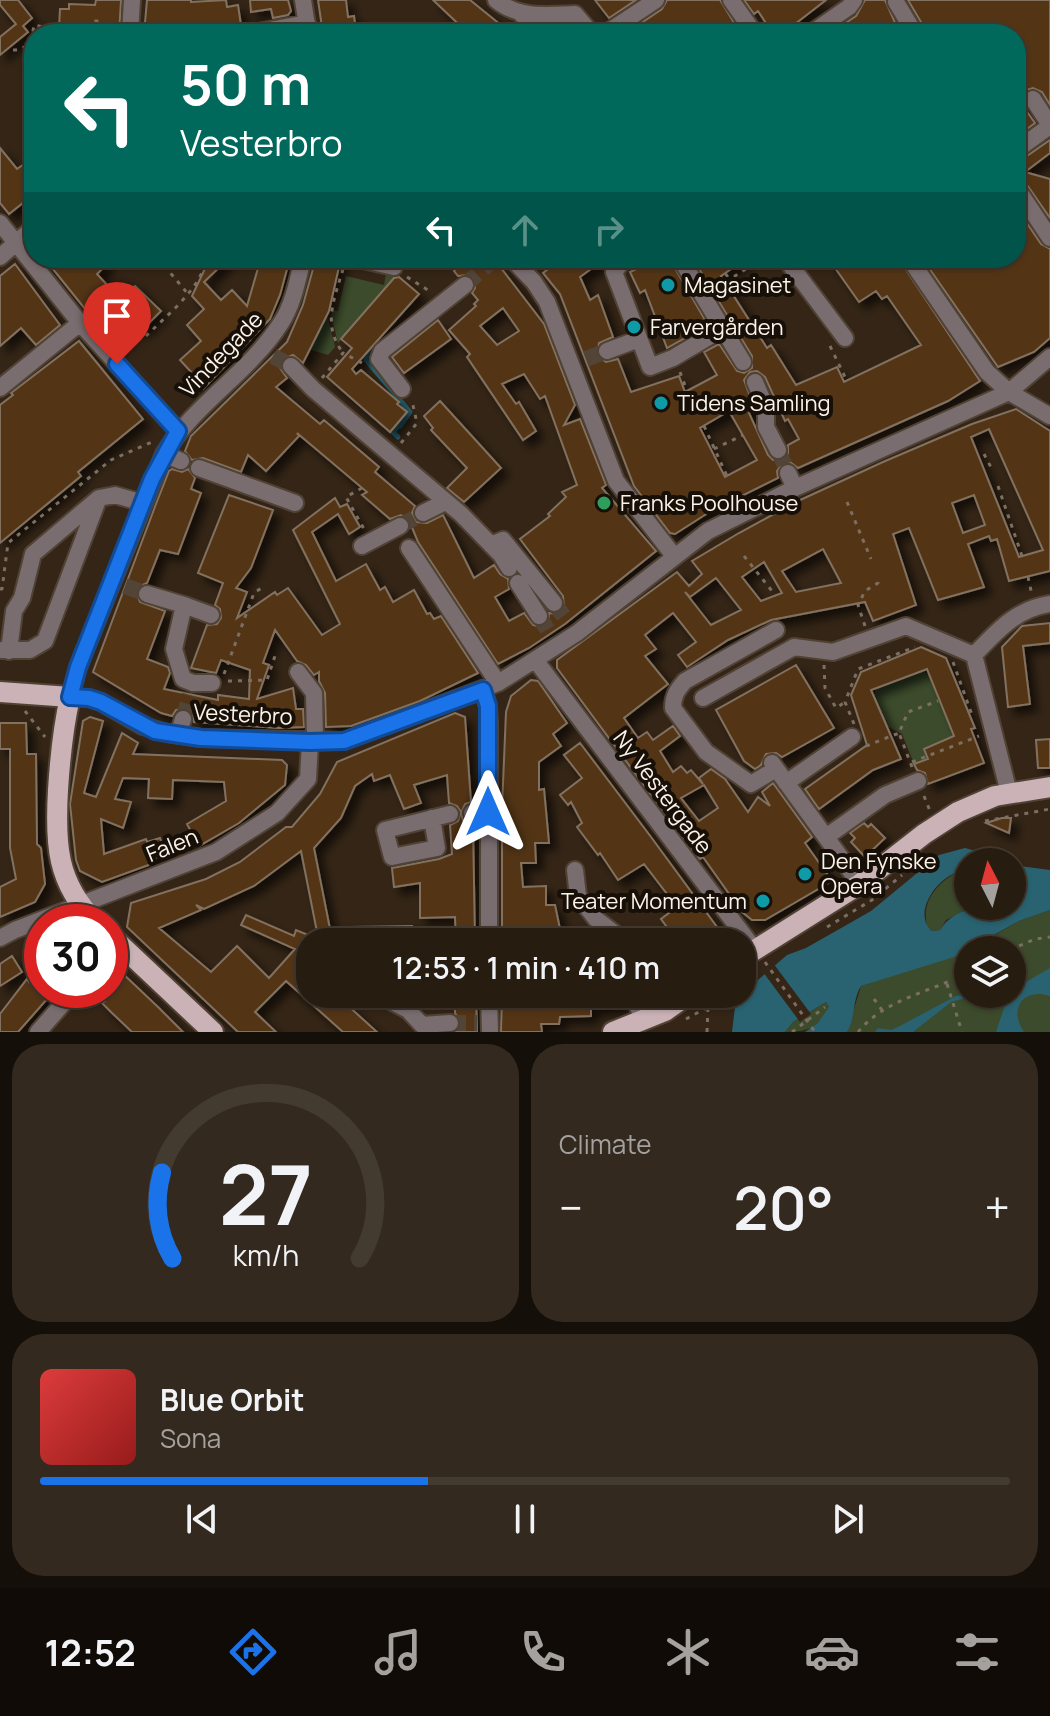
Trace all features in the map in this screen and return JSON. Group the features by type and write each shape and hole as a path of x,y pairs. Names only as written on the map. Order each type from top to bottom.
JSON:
{"main road":[{"name":"Vesterbro","path":"5,692 70,697"},
{"path":"70,697 60,758 57,848 63,873 78,904"},
{"path":"756,957 936,826 987,799 1040,789"},
{"path":"128,952 213,1032"},
{"path":"613,1032 669,1008"}],"street":[{"path":"131,24 132,0"},
{"path":"303,0 307,24"},
{"path":"496,0 521,14 575,14 584,24"},
{"path":"620,24 656,0"},
{"path":"731,0 748,24"},
{"path":"824,24 854,0"},
{"path":"896,2 909,24"},
{"path":"521,14 532,24"},
{"path":"1026,143 1050,126 1033,99"},
{"path":"1026,204 1050,238"},
{"path":"0,223 24,253"},
{"path":"0,257 24,237"},
{"path":"36,268 80,323 178,431"},
{"name":"Vindegade","path":"70,697 78,667 118,584 143,503 164,454 178,431 268,352 295,291 301,268"},
{"path":"389,268 399,271"},
{"path":"513,268 547,302 580,362 616,481 674,556"},
{"path":"617,268 614,272 650,367 673,358 722,329"},
{"path":"686,268 743,362"},
{"path":"791,268 838,342"},
{"path":"916,268 987,372 1009,392 1050,416"},
{"path":"405,393 379,359 382,351 465,285"},
{"path":"0,388 80,323"},
{"path":"607,351 639,339"},
{"name":"Vesterbro","path":"70,697 89,698 143,726 181,727 312,742 344,741 490,686 536,661 554,640 708,531 792,480 1009,392 1050,357"},
{"path":"291,366 313,389 395,449 491,545 537,612"},
{"path":"755,382 766,408 766,427 778,450"},
{"path":"164,454 181,461"},
{"path":"199,468 295,503"},
{"path":"99,498 45,641 30,650 5,651 7,610 22,598 33,554 99,498 115,495 143,503"},
{"path":"423,513 445,502"},
{"path":"362,546 395,529"},
{"path":"491,545 503,540 554,603"},
{"path":"409,548 490,686 480,813 488,928"},
{"path":"147,594 211,615"},
{"path":"974,655 1006,621 1035,606 1050,604"},
{"path":"184,605 174,649 183,679 191,689 217,682"},
{"path":"703,698 794,647 828,652 869,641 906,626 974,655"},
{"path":"776,630 685,681 675,691 673,708 706,752 751,784 856,736"},
{"path":"974,655 1009,793"},
{"name":"Ny Vestergade","path":"536,661 733,928"},
{"name":"Falen","path":"84,904 216,852 277,813 308,779 314,693 298,672"},
{"path":"778,772 860,884"},
{"path":"826,837 885,795 918,781"},
{"path":"432,818 450,814"},
{"path":"575,870 578,896 596,919 608,928"},
{"name":"Falen","path":"0,938 24,927"},
{"path":"38,1032 59,1008"},
{"path":"404,1008 422,1025 450,1023"},
{"path":"638,1008 643,1020"}],"path":[{"path":"88,24 100,21"},
{"path":"13,50 24,48"},
{"path":"166,268 188,294"},
{"path":"146,336 188,294 203,268"},
{"path":"343,268 329,317 337,345 343,353 364,364 379,359"},
{"path":"721,268 728,277 747,268"},
{"path":"399,271 445,302"},
{"path":"838,342 845,377 842,378"},
{"path":"313,389 343,353"},
{"path":"680,373 687,391"},
{"path":"395,449 417,423 414,404 405,393"},
{"path":"704,426 727,476"},
{"path":"714,449 743,435"},
{"path":"984,454 993,471"},
{"path":"998,486 1022,556"},
{"path":"362,488 346,497 363,529 382,519 395,529"},
{"path":"847,502 871,559"},
{"path":"744,556 776,596"},
{"path":"869,641 858,605 865,591 878,583 879,577"},
{"path":"263,587 254,593 217,682 249,678 267,680 276,653"},
{"path":"828,652 825,688 836,708 845,702 858,669 920,645"},
{"path":"951,658 974,722"},
{"path":"5,692 60,758"},
{"path":"936,826 899,733 908,712 938,701"},
{"path":"845,702 856,736 899,733"},
{"path":"911,763 979,736"},
{"path":"1033,812 1040,789"},
{"path":"983,821 1050,809"},
{"path":"819,931 872,900 905,873"},
{"path":"1026,943 1050,937"},
{"path":"756,959 815,1032"},
{"path":"858,1032 872,1015 898,1001 954,980"},
{"path":"947,984 962,1032"},
{"path":"874,999 882,1010"},
{"path":"792,1032 825,1007"},
{"path":"707,1032 708,1008"}],"green space":[{"path":"386,274 397,275 338,343 331,315 333,310 338,311 346,276 384,285"},
{"path":"325,317 328,318 335,347 328,355 311,350"},
{"path":"922,671 929,674 958,748 914,764 902,734 887,726 874,696 876,688"},
{"path":"954,874 954,916 946,920 940,930 932,931 927,926 926,917 929,900 945,880"},
{"path":"1050,910 1050,1032 847,1032 861,986 954,955 954,1008 1026,1008 1026,936 993,936"},
{"path":"826,1002 829,1007 817,1024 806,1030 785,1032 793,1022"}],"water":[{"path":"954,851 954,874 940,883 927,902 926,923 932,931 940,930 954,916 954,920 1022,920 992,936 954,936 954,957 861,986 847,1032 805,1032 818,1023 829,1007 826,1002 793,1022 785,1032 732,1032 735,1008 756,1008 756,982 787,955 806,948 871,911 939,855"},
{"path":"1026,867 1050,870 1050,910 1026,919"},
{"path":"1050,968 1050,996 1040,994 1026,997 1026,982"},
{"path":"954,997 954,1001 913,1032 875,1032 878,1028 891,1030"},
{"path":"1004,1008 1018,1008 1019,1023 1024,1032 996,1032"}],"pier":[{"path":"773,963 811,1014 800,1022 763,972"}],"building":[{"path":"0,0 18,0 32,18 23,26 24,35 0,55 0,37 16,24 0,5"},
{"path":"96,0 121,0 120,24 59,24 60,9 69,9 69,4 95,5"},
{"path":"147,0 226,0 227,7 238,5 241,24 145,24"},
{"path":"250,0 288,0 291,11 288,15 273,18 271,9 251,12"},
{"path":"318,0 346,0 348,17 354,16 355,24 322,24"},
{"path":"433,0 470,0 500,24 458,24"},
{"path":"595,0 636,0 609,18"},
{"path":"667,0 720,0 735,24 640,24 662,9"},
{"path":"744,0 826,0 795,24 766,24 758,11 754,14"},
{"path":"865,0 885,0 896,24 844,24 856,16"},
{"path":"908,0 1050,0 1050,105 1042,92 1033,88 1026,90 1026,24 921,22"},
{"path":"1026,110 1035,123 1026,130"},
{"path":"1050,140 1050,153 1026,171 1026,157"},
{"path":"0,148 17,169 24,164 24,202 9,214 0,203"},
{"path":"1026,172 1050,179 1050,218 1026,183"},
{"path":"1026,222 1041,244 1050,249 1050,338 1034,352 998,367 929,268 1026,268"},
{"path":"15,264 60,325 36,345 21,328 0,346 0,276"},
{"path":"52,268 103,268 97,274 118,297 135,286 161,311 142,330 126,310 102,330"},
{"path":"205,268 219,268 204,282 221,300 232,290 247,306 258,268 287,268 270,319 203,389 180,360 201,341 187,325 204,309 192,296"},
{"path":"313,268 339,268 329,311 303,363 293,355 283,359 280,368 287,378 276,387 320,424 324,420 379,467 375,472 415,506 412,513 416,522 427,523 443,515 474,578 494,565 508,579 509,589 495,597 509,621 524,613 533,625 540,627 548,622 549,613 556,614 564,608 563,596 520,539 550,516 548,514 566,497 562,492 577,485 545,396 540,399 524,374 502,384 516,404 519,402 536,431 523,440 467,357 470,354 449,330 476,306 474,304 478,300 472,293 474,279 468,275 458,276 454,271 457,268 501,268 544,324 575,405 564,425 580,419 606,485 602,488 656,551 565,624 498,664 418,542 409,520 401,515 390,519 362,495 367,492 297,433 299,436 266,471 248,455 241,472 203,458 192,460 185,451 191,436 287,342 303,305","holes":["503,308 519,331 497,345 480,326"]},
{"path":"550,268 592,268 580,277 590,300 598,295 613,337 599,343 597,356 606,362 618,359 631,392 679,376 685,392 717,375 704,352 719,344 737,371 744,373 752,368 752,356 699,268 733,268 721,276 767,348 771,345 796,385 837,367 844,382 921,345 887,296 882,299 876,291 859,302 835,268 905,268 980,381 948,401 798,468 790,462 783,463 777,471 778,478 711,511 675,534 670,533 634,486 560,294 543,273","holes":["757,371 765,377 785,421 788,419 799,439 788,445 788,455 782,460 773,460 768,455 749,413 755,410 744,380 750,372","729,411 757,460 725,477 700,428"]},
{"path":"639,268 675,268 708,325 667,348 645,290 640,293 630,272"},
{"path":"399,277 419,294 352,369 356,374 361,370 407,412 390,432 327,377 352,348 341,339 394,278"},
{"path":"438,320 451,339 404,373 392,357"},
{"path":"79,341 143,419 78,472 81,476 0,543 0,405"},
{"path":"440,401 501,468 464,502 447,488 467,468 431,430 433,428 424,416"},
{"path":"1016,409 1050,431 1050,571 1009,581 997,539 991,541 989,536 968,544 984,587 938,600 909,528 893,534 916,605 873,621 865,602 771,620 728,640 687,667 678,655 696,642 673,613 645,635 656,649 645,656 668,684 624,718 638,738 647,732 653,740 673,726 680,736 660,751 673,772 681,766 687,773 691,770 703,784 699,778 711,769 725,779 748,812 758,797 770,806 762,792 773,783 812,837 805,843 832,881 765,920 752,920 742,912 703,857 700,859 640,780 557,668 557,660 677,572 689,586 702,574 692,561 739,533 798,501 972,424","holes":["989,429 1043,550 1019,557 971,437","974,495 985,525 963,533 952,503","823,549 841,583 796,592 782,571","764,562 782,593 761,601 742,577","716,578 741,610 711,625 685,592 690,597","704,785 718,808 699,821 681,798"]},
{"path":"172,469 182,472 188,469 195,478 191,489 201,493 178,554 160,550 147,583 136,592 140,602 165,611 147,659 168,667 170,673 164,689 218,700 218,695 249,699 250,670 221,660 216,673 191,668 207,625 217,624 221,618 220,609 215,605 223,583 198,573 229,495 273,510 251,568 236,588 247,592 237,618 275,592 277,595 288,588 322,635 340,624 293,530 335,498 340,507 347,504 360,527 349,534 338,514 312,532 336,581 366,564 380,590 385,587 393,602 414,590 427,614 430,613 434,619 441,616 478,673 420,701 351,726 326,727 325,693 319,681 319,672 314,675 306,665 297,661 275,630 263,663 269,665 257,699 293,688 296,709 303,709 304,727 279,728 194,722 192,712 186,708 176,710 172,716 161,713 93,672"},
{"path":"1050,623 1050,643 1023,646 1030,704 1008,707 1002,647 1022,626"},
{"path":"921,647 946,658 975,728 971,729 984,763 928,784 925,773 917,770 914,764 928,759 924,749 954,736 927,669 871,690 901,759 873,770 819,809 805,789 867,745 851,695 861,672"},
{"path":"796,665 834,728 782,757 776,753 766,754 761,765 755,769 744,761 716,710"},
{"path":"531,680 538,681 567,723 553,734 561,746 539,762 539,790 544,789 549,843 535,843 536,863 521,863 523,887 546,886 546,905 555,905 560,928 502,928 502,808 506,712 511,696"},
{"path":"455,713 465,717 471,802 465,804 461,813 463,820 473,824 475,928 455,928 455,917 420,918 420,883 394,887 392,868 452,854 450,825 458,821 461,812 449,803 447,775 414,785 421,803 404,809 390,775 374,781 372,774 355,786 341,818 314,848 330,928 316,928 301,851 254,886 204,909 196,905 201,910 159,928 211,972 237,946 269,978 295,949 241,925 246,915 294,936 296,930 296,990 286,981 255,1012 276,1032 238,1032 128,928 131,903 206,879 240,862 286,827 292,827 320,794 337,762"},
{"path":"90,717 103,721 84,793 96,797 122,733 138,743 133,754 282,760 287,765 285,785 239,823 199,846 187,824 226,801 224,782 173,780 172,799 148,798 149,779 123,778 115,799 131,802 123,828 101,819 104,854 146,839 147,842 160,838 166,855 153,859 154,863 102,882 80,871 70,804 83,721"},
{"path":"0,723 26,723 27,754 36,754 37,844 41,848 45,884 35,902 24,904 0,917 0,887 16,879 10,848 10,749 0,749"},
{"path":"1050,739 1050,768 1038,768 1036,740"},
{"path":"580,743 718,928 668,928 661,919 677,907 644,864 618,880 577,827 582,823 571,802 568,805 560,795 582,778 564,755"},
{"path":"1011,818 1009,833 986,823"},
{"path":"864,823 868,827 871,824 885,838 865,857 851,842 855,838 850,833"},
{"path":"412,926 412,928 349,928"},
{"path":"12,956 22,972 0,986 0,964"},
{"path":"128,979 183,1032 132,1032 107,1008 128,1008"},
{"path":"24,983 24,1008 39,1008 18,1032 0,1032 0,1014"},
{"path":"316,1008 350,1008 377,1032 343,1032"},
{"path":"455,1008 476,1008 477,1032 456,1032 461,1023"},
{"path":"502,1008 591,1008 591,1016 560,1017 559,1024 541,1024 542,1032 501,1032"}],"waterway":[{"path":"377,348 366,360 410,412 400,426"},
{"path":"398,437 393,432 399,425"}],"tunnel":[{"path":"465,285 484,268"},
{"path":"586,359 607,351"},
{"path":"273,356 291,366"},
{"path":"778,450 788,473"},
{"path":"400,526 423,513"},
{"path":"125,586 147,594"},
{"path":"554,603 568,622"},
{"path":"539,616 550,634"},
{"path":"183,719 190,695"},
{"path":"450,1023 477,1023"}],"place":[{"name":"Magasinet","path":"668,285"},
{"name":"Farvergården","path":"634,327"},
{"name":"Tidens Samling","path":"661,403"},
{"name":"Franks Poolhouse","path":"604,503"},
{"name":"Den Fynske Opera","path":"805,874"},
{"name":"Teater Momentum","path":"763,901"}],"route":[{"path":"117,364 178,431 152,479 78,667 70,697 101,702 155,731 201,738 310,742 344,741 483,690 489,722 488,812"}]}
